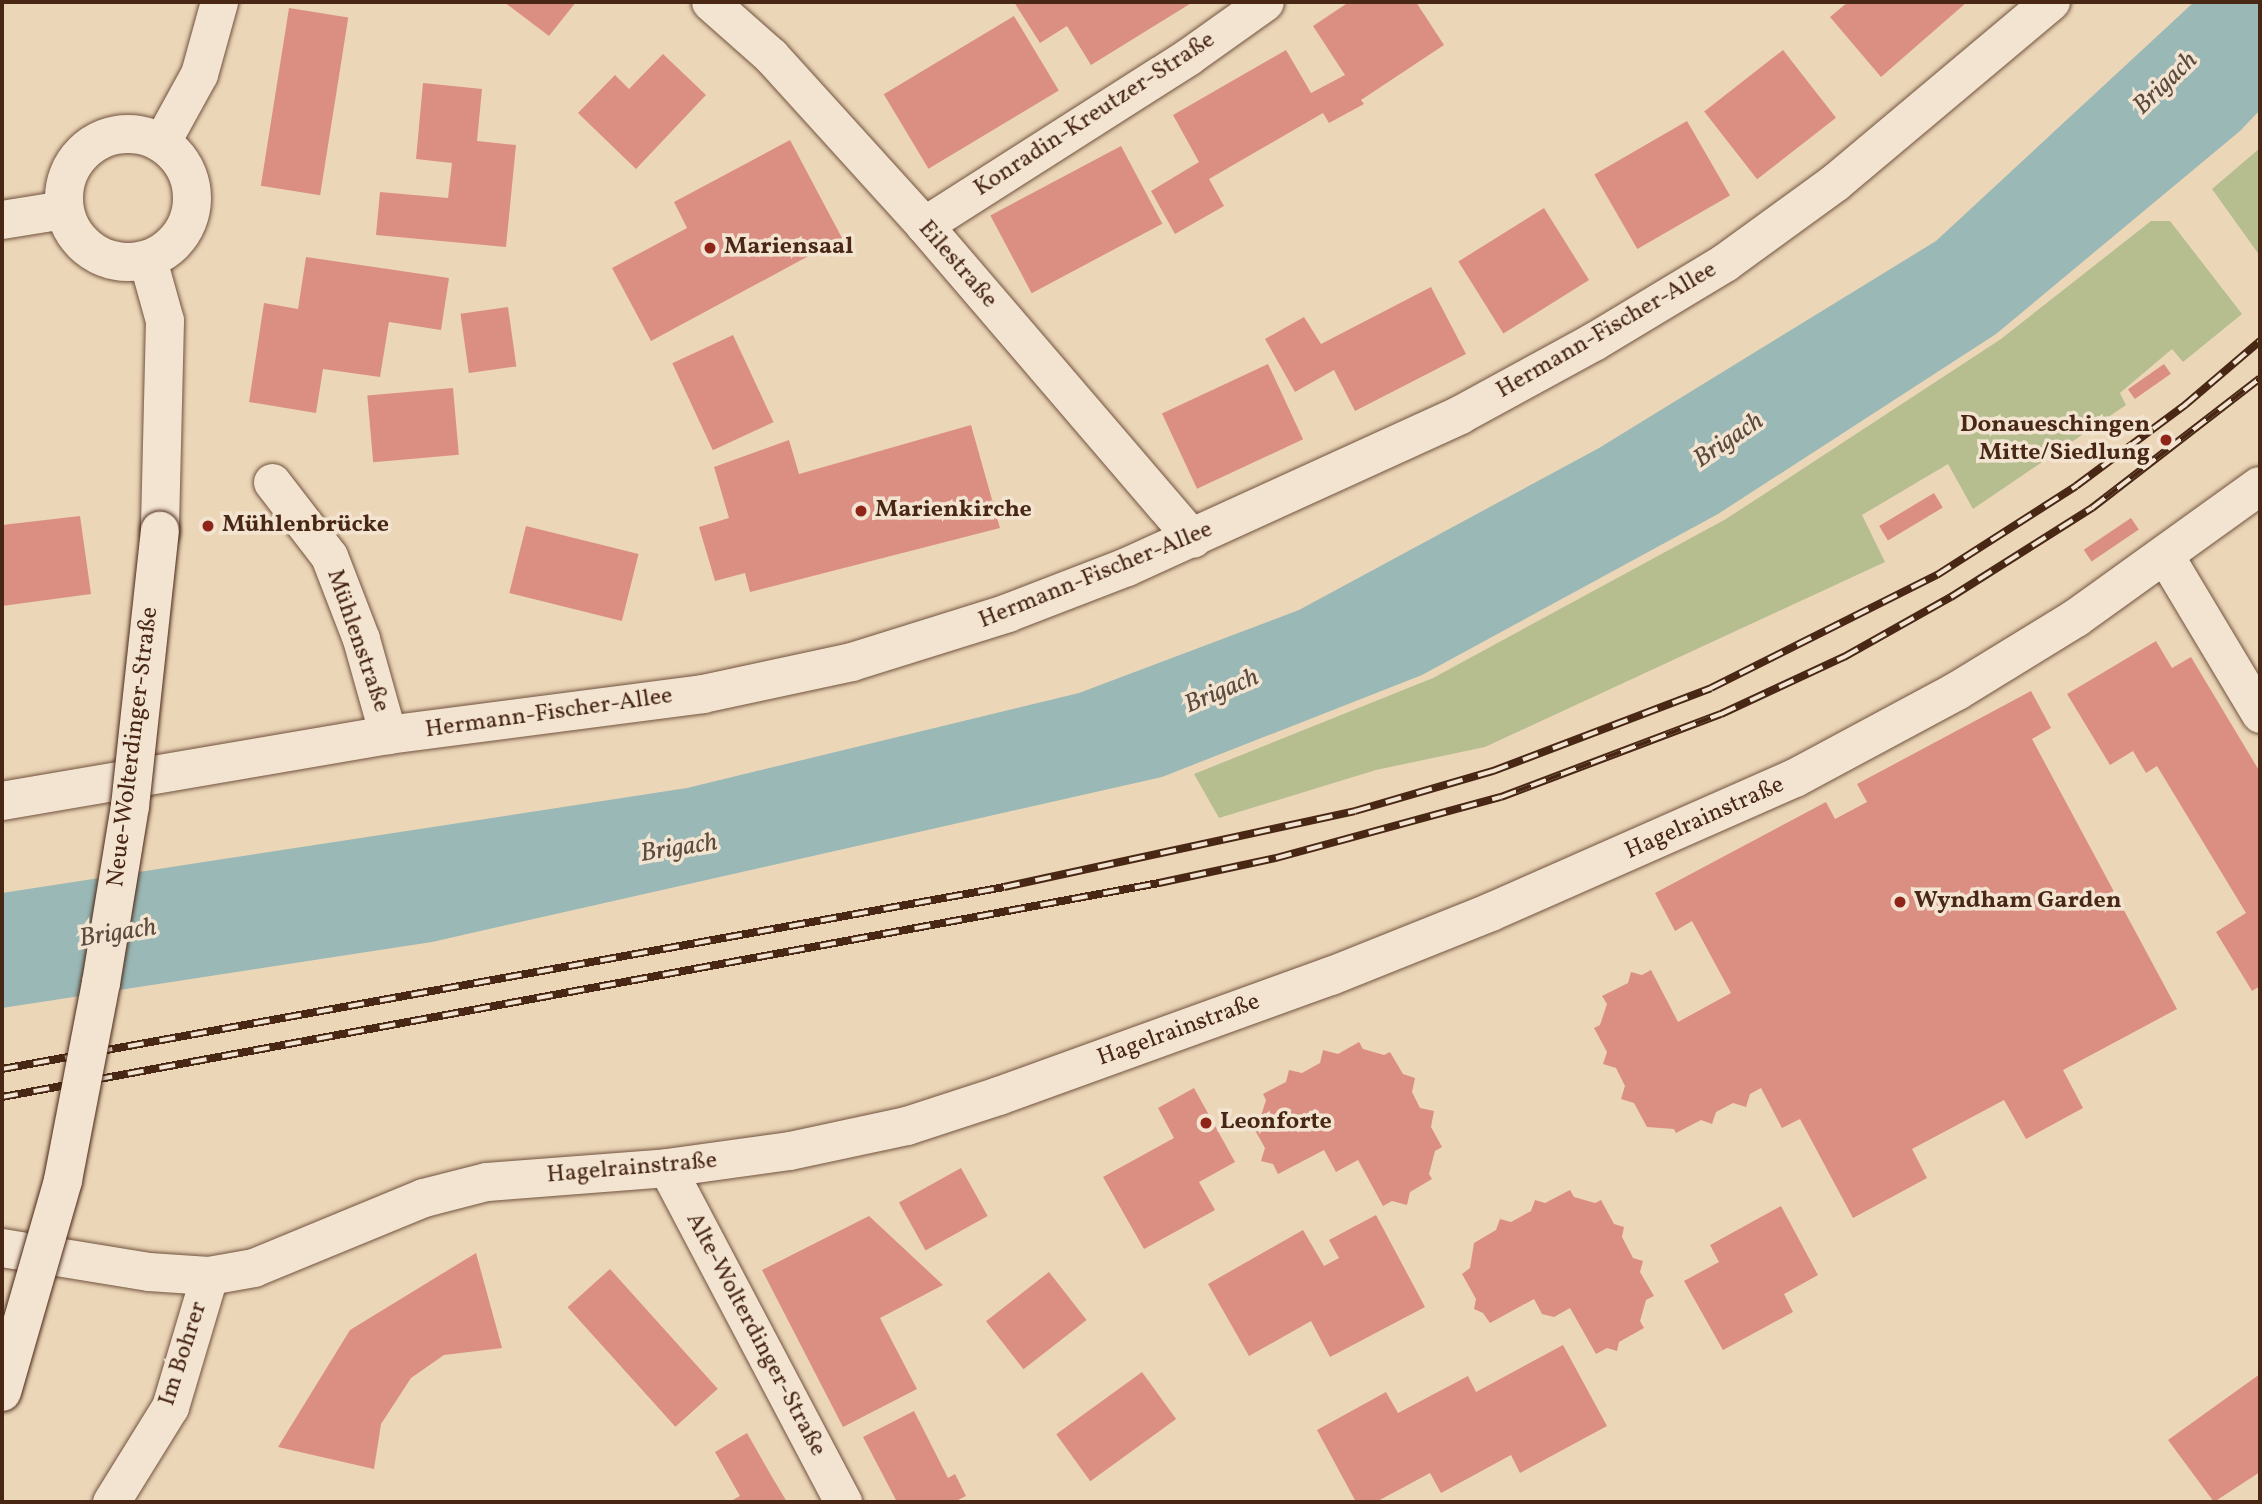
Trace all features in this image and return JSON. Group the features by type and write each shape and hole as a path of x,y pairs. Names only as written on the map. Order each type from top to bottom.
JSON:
{"main road":[{"name":"Hermann-Fischer-Allee","path":"2,801 388,735 640,704 852,662 1009,614 1193,539 1460,415 1594,342 1713,270 1835,183 2050,2"},
{"path":"138,134 161,143 177,156 192,195 181,235 167,250 148,260 112,261 94,254 80,243 64,210 64,185 73,162 90,145 113,135 138,134"},
{"path":"2,220 64,210"},
{"name":"Neue-Wolterdinger-Straße","path":"2,1392 63,1180 101,983 130,806 160,531 165,321 148,260"},
{"name":"Hagelrainstraße","path":"2,1248 149,1272 209,1276 254,1268 424,1198 487,1182 667,1168 790,1152 907,1126 1331,976 1491,912 1794,778 1957,691 2166,557 2260,486"}],"street":[{"path":"161,143 199,74 219,2"},
{"name":"Eilestraße","path":"710,2 771,56 924,225 1193,539"},
{"name":"Konradin-Kreutzer-Straße","path":"924,225 1189,56 1265,2"},
{"name":"Mühlenstraße","path":"272,482 329,556 361,639 388,735"},
{"path":"2166,557 2260,714"},
{"name":"Alte-Wolterdinger-Straße","path":"667,1168 843,1502"},
{"name":"Im Bohrer","path":"111,1502 170,1407 209,1276"}],"green space":[{"path":"2260,148 2260,256 2212,189"},
{"path":"2151,221 2170,221 2242,314 2183,362 2172,349 2120,393 2126,405 1973,509 1948,464 1862,515 1885,562 1485,747 1376,770 1219,818 1194,774 1433,678 1726,519 2001,339"}],"water":[{"name":"Brigach","path":"2194,2 2260,2 2260,110 2240,131 1996,334 1718,514 1422,675 1162,777 432,942 2,1008 2,893 687,788 1079,693 1299,610 1599,448 1936,241"}],"building":[{"path":"504,2 576,2 549,36"},
{"path":"1014,2 1193,2 1091,65 1067,26 1040,43"},
{"path":"1349,2 1416,2 1444,45 1361,100 1364,104 1329,123 1323,113 1209,179 1224,206 1175,234 1151,191 1199,162 1173,115 1286,50 1311,93 1345,75 1313,26"},
{"path":"1848,2 1967,2 1881,77 1830,17"},
{"path":"289,8 348,17 320,195 261,186"},
{"path":"1014,16 1059,91 929,169 884,94"},
{"path":"1783,50 1836,118 1757,179 1704,112"},
{"path":"663,54 706,95 636,169 578,113 615,75 629,89"},
{"path":"423,83 482,89 477,141 516,145 506,247 376,235 380,192 448,198 452,163 416,159"},
{"path":"1687,121 1730,195 1637,249 1594,174"},
{"name":"Mariensaal","path":"790,140 842,238 651,341 612,268 687,228 674,202"},
{"path":"1121,146 1162,224 1032,293 990,215"},
{"path":"1544,208 1589,280 1503,334 1458,262"},
{"path":"306,257 449,278 441,330 389,322 380,377 323,369 316,413 249,402 264,303 298,309"},
{"path":"1431,287 1466,354 1355,411 1334,370 1295,392 1265,339 1304,317 1321,344"},
{"path":"508,307 516,366 469,373 460,314"},
{"path":"733,335 774,422 713,450 672,363"},
{"path":"1268,364 1303,439 1197,489 1162,413"},
{"path":"2164,364 2171,374 2135,399 2128,389"},
{"path":"453,388 459,455 373,462 367,395"},
{"name":"Marienkirche","path":"971,425 1000,528 750,592 745,573 715,581 699,527 729,518 714,467 789,440 799,474"},
{"path":"1934,493 1943,508 1888,541 1879,526"},
{"path":"80,516 91,594 2,606 2,525"},
{"path":"2131,518 2139,530 2092,561 2084,550"},
{"path":"526,526 639,554 622,621 509,593"},
{"path":"2156,641 2172,668 2191,657 2260,772 2260,986 2252,991 2216,932 2246,913 2157,766 2146,773 2133,751 2110,765 2067,694"},
{"path":"2031,691 2051,728 2032,739 2177,1009 2063,1070 2083,1108 2026,1139 2004,1100 1912,1149 1927,1178 1853,1218 1800,1119 1782,1128 1761,1088 1750,1094 1746,1107 1733,1103 1716,1112 1712,1124 1701,1120 1676,1133 1674,1129 1647,1127 1634,1103 1621,1099 1625,1086 1616,1068 1603,1064 1607,1052 1594,1028 1600,1025 1607,1004 1602,996 1628,983 1631,972 1642,975 1651,970 1678,1022 1731,993 1692,921 1675,931 1655,893 1826,802 1835,819 1867,802 1857,784"},
{"path":"1359,1042 1363,1049 1384,1055 1390,1052 1403,1074 1415,1078 1412,1092 1420,1108 1434,1111 1431,1127 1442,1147 1435,1151 1429,1174 1432,1179 1410,1192 1407,1205 1392,1201 1383,1206 1358,1160 1336,1172 1324,1150 1278,1174 1273,1164 1261,1161 1265,1148 1252,1125 1259,1122 1266,1100 1263,1094 1286,1082 1289,1070 1302,1073 1320,1063 1323,1050 1338,1054"},
{"path":"1194,1088 1235,1162 1199,1182 1215,1210 1144,1249 1103,1177 1174,1138 1158,1108"},
{"path":"961,1168 988,1216 926,1251 899,1202"},
{"path":"1570,1190 1574,1197 1595,1203 1601,1200 1614,1224 1624,1227 1622,1237 1633,1258 1643,1261 1640,1272 1654,1296 1646,1300 1640,1321 1644,1328 1619,1342 1617,1351 1607,1348 1596,1354 1570,1308 1554,1317 1542,1314 1534,1299 1490,1323 1483,1313 1474,1309 1476,1299 1462,1274 1470,1268 1474,1243 1496,1230 1500,1219 1511,1222 1531,1211 1535,1200 1545,1203"},
{"path":"1781,1206 1818,1275 1784,1294 1793,1312 1723,1350 1684,1281 1719,1262 1710,1245"},
{"path":"1376,1215 1425,1307 1330,1357 1311,1321 1249,1356 1208,1284 1303,1230 1324,1266 1339,1258 1329,1240"},
{"path":"869,1216 943,1285 880,1318 917,1389 843,1427 762,1270"},
{"path":"476,1253 502,1348 444,1355 411,1378 381,1424 374,1469 278,1447 350,1330"},
{"path":"610,1269 718,1389 675,1427 568,1307"},
{"path":"1049,1272 1087,1320 1024,1369 986,1321"},
{"path":"1563,1345 1607,1426 1520,1473 1511,1455 1441,1493 1430,1473 1376,1502 1356,1502 1317,1430 1386,1392 1398,1413 1468,1376 1476,1392"},
{"path":"1142,1372 1176,1419 1090,1481 1056,1434"},
{"path":"2260,1374 2260,1472 2214,1502 2168,1440"},
{"path":"914,1411 948,1478 955,1474 966,1496 954,1502 897,1502 863,1437"},
{"path":"747,1433 787,1502 729,1502 740,1496 715,1452"}],"railway":[{"path":"2,1069 1004,887 1355,811 1493,771 1711,688 1937,575 2076,486 2185,405 2260,341"},
{"path":"2,1097 1159,883 1276,858 1501,797 1721,714 1844,657 1951,597 2092,508 2260,378"}],"place":[{"name":"Mariensaal","path":"710,248"},
{"name":"Donaueschingen Mitte/Siedlung","path":"2166,440"},
{"name":"Marienkirche","path":"861,511"},
{"name":"Mühlenbrücke","path":"208,526"},
{"name":"Wyndham Garden","path":"1900,902"},
{"name":"Leonforte","path":"1206,1123"}]}
